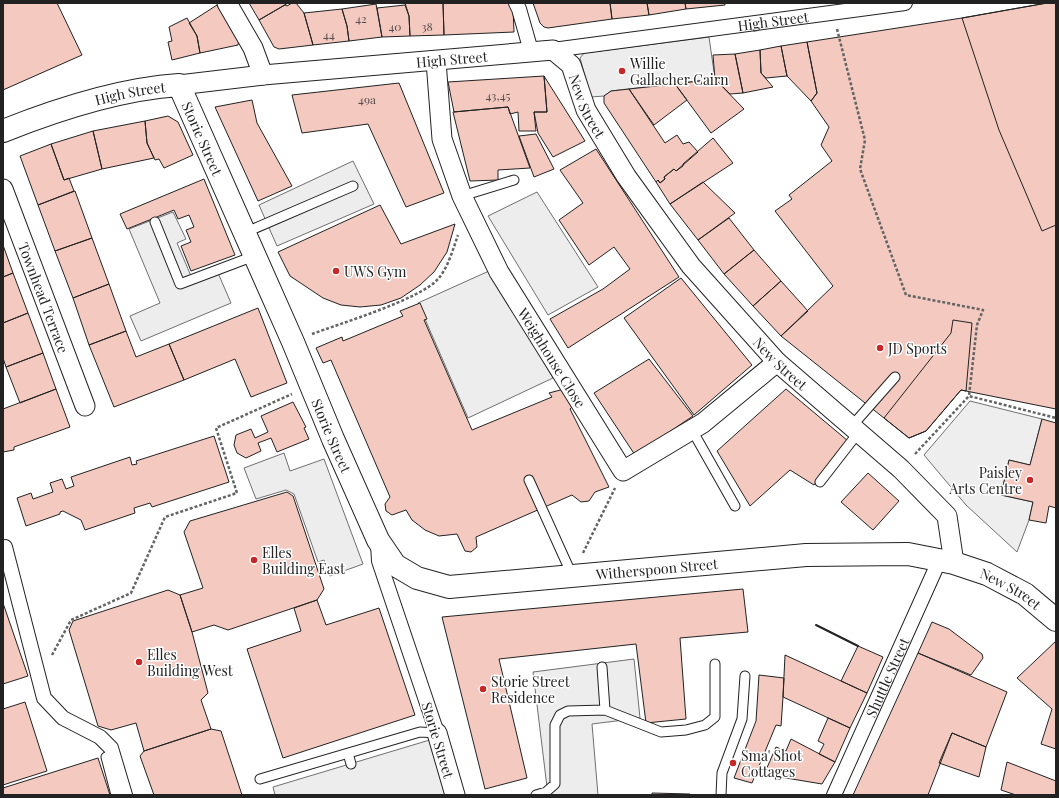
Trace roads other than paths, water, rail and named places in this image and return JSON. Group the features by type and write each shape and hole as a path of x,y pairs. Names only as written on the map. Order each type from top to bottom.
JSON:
{"street":[{"path":"227,3 253,48 263,75"},
{"path":"516,3 531,51"},
{"name":"High Street","path":"3,131 44,114 116,95 156,87 263,75 553,50 905,3"},
{"name":"New Street","path":"553,50 571,65 586,110 626,176 691,266 777,362 901,469 947,516 947,561 987,574 1025,594 1056,620"},
{"name":"Weighhouse Close","path":"436,61 442,139 465,203 499,272 521,310 623,472 692,430"},
{"name":"Storie Street","path":"179,85 293,342 378,540 379,561 437,733 455,795"},
{"name":"Townhead Terrace","path":"3,189 85,406"},
{"path":"692,430 703,423 777,362"},
{"name":"Witherspoon Street","path":"378,540 395,565 417,578 448,587 806,555 908,554 947,561"},
{"path":"4,544 44,698 63,718 100,737 112,748 124,795"},
{"name":"Shuttle Street","path":"834,795 947,561"}],"lane":[{"path":"465,203 514,180"},
{"path":"244,233 353,186"},
{"path":"155,222 180,284 254,256"},
{"path":"820,482 855,430 895,377"},
{"path":"692,430 735,506"},
{"path":"529,480 572,575"},
{"path":"536,795 546,792 555,784 555,725 560,716 568,711 605,710 661,732 686,730 705,725 715,716 716,664"},
{"path":"602,667 605,710"},
{"path":"721,795 722,773 742,719 746,676"},
{"path":"260,779 420,732 437,733"},
{"path":"348,753 351,764"},
{"path":"106,757 116,795"}],"place":[{"name":"Willie Gallacher Cairn","path":"622,71"},
{"name":"UWS Gym","path":"336,271"},
{"name":"JD Sports","path":"880,348"},
{"name":"Paisley Arts Centre","path":"1030,480"},
{"name":"Elles Building East","path":"254,560"},
{"name":"Elles Building West","path":"139,662"},
{"name":"Storie Street Residence","path":"483,689"},
{"name":"Sma' Shot Cottages","path":"733,763"}]}
